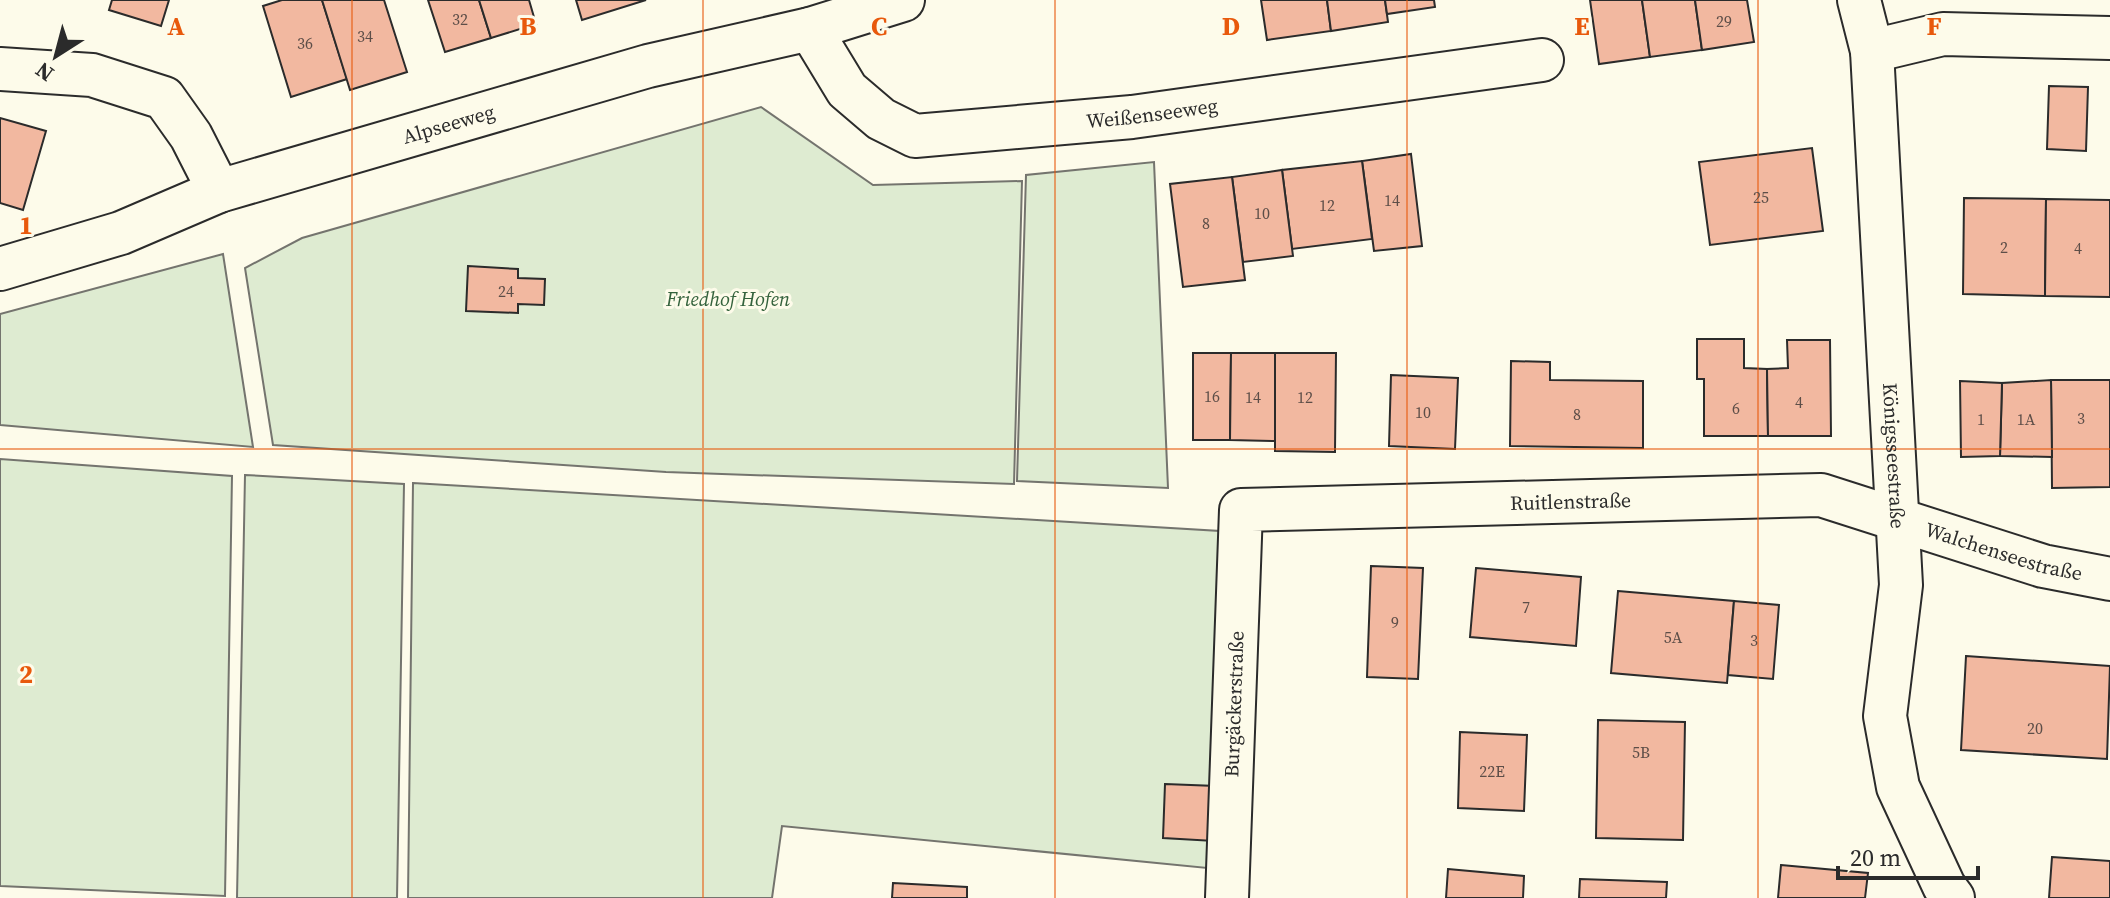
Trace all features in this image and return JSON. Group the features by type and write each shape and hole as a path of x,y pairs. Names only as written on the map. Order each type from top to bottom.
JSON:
{"street":[{"name":"Alpseeweg","path":"0,269 121,233 219,191 648,66 810,29 903,0"},
{"name":"Königsseestraße","path":"1859,0 1872,51 1901,585 1885,716 1898,787 1944,886 1953,898"},
{"name":"Weißenseeweg","path":"810,29 847,90 881,119 915,136 1132,117 1542,60"},
{"path":"1872,51 1943,34 2110,38"},
{"path":"0,69 92,75 164,98 191,136 219,191"},
{"name":"Ruitlenstraße","path":"1241,510 1821,495 1898,520"},
{"name":"Burgäckerstraße","path":"1227,898 1241,510"},
{"name":"Walchenseestraße","path":"1898,520 2043,566 2110,579"}],"green space":[{"name":"Friedhof Hofen","path":"761,107 873,185 1022,181 1014,484 666,472 273,445 245,268 302,238"},
{"path":"1154,162 1168,488 1017,481 1026,175"},
{"path":"223,254 253,447 0,425 0,314"},
{"path":"0,459 232,476 225,896 0,886"},
{"path":"245,475 404,484 397,898 237,898"},
{"path":"413,483 1220,531 1207,868 782,826 772,898 408,898"}],"building":[{"path":"112,0 169,0 161,26 109,10"},
{"path":"282,0 322,0 347,79 291,97 263,6"},
{"path":"322,0 384,0 407,72 350,90"},
{"path":"428,0 479,0 491,38 445,52"},
{"path":"479,0 529,0 536,24 491,38"},
{"path":"576,0 646,0 582,20"},
{"path":"1261,0 1327,0 1331,31 1267,40"},
{"path":"1327,0 1385,0 1388,22 1331,31"},
{"path":"1385,0 1434,0 1435,7 1387,14"},
{"path":"1590,0 1642,0 1650,57 1599,64"},
{"path":"1642,0 1695,0 1702,50 1650,57"},
{"path":"1695,0 1747,0 1754,42 1702,50"},
{"path":"2049,86 2088,87 2086,151 2047,149"},
{"path":"0,118 46,131 23,210 0,203"},
{"path":"1812,148 1823,231 1710,245 1699,162"},
{"path":"1411,154 1422,246 1374,251 1362,161"},
{"path":"1362,161 1372,239 1292,249 1282,170"},
{"path":"1282,170 1293,256 1243,262 1232,177"},
{"path":"1232,177 1245,280 1183,287 1170,184"},
{"path":"1964,198 2046,199 2045,296 1963,294"},
{"path":"2046,199 2110,200 2110,297 2045,296"},
{"path":"468,266 518,269 518,278 545,279 544,305 518,304 518,313 466,311"},
{"path":"1697,339 1744,339 1744,368 1767,369 1768,436 1704,436 1704,379 1697,379"},
{"path":"1787,340 1830,340 1831,436 1768,436 1767,369 1788,368"},
{"path":"1193,353 1231,353 1230,440 1193,440"},
{"path":"1231,353 1275,353 1275,441 1230,440"},
{"path":"1275,353 1336,353 1335,452 1275,451"},
{"path":"1511,361 1550,362 1550,380 1643,381 1643,448 1510,446"},
{"path":"1391,375 1458,378 1455,449 1389,446"},
{"path":"2051,380 2110,380 2110,487 2052,488"},
{"path":"2051,380 2052,457 2000,456 2002,383"},
{"path":"1960,381 2002,383 2000,456 1961,457"},
{"path":"1371,566 1423,568 1418,679 1367,677"},
{"path":"1476,568 1581,577 1576,646 1470,637"},
{"path":"1618,591 1734,601 1727,683 1611,673"},
{"path":"1734,601 1779,605 1773,679 1728,675"},
{"path":"1966,656 2110,666 2107,759 1961,750"},
{"path":"1598,720 1685,722 1683,840 1596,838"},
{"path":"1460,732 1527,735 1524,811 1458,808"},
{"path":"1165,784 1216,786 1214,841 1163,838"},
{"path":"2052,857 2110,861 2110,898 2049,898"},
{"path":"1781,865 1868,873 1865,898 1778,898"},
{"path":"1448,869 1524,876 1523,898 1446,898"},
{"path":"1580,879 1667,882 1666,898 1579,898"},
{"path":"893,883 967,887 967,898 892,898"}]}
